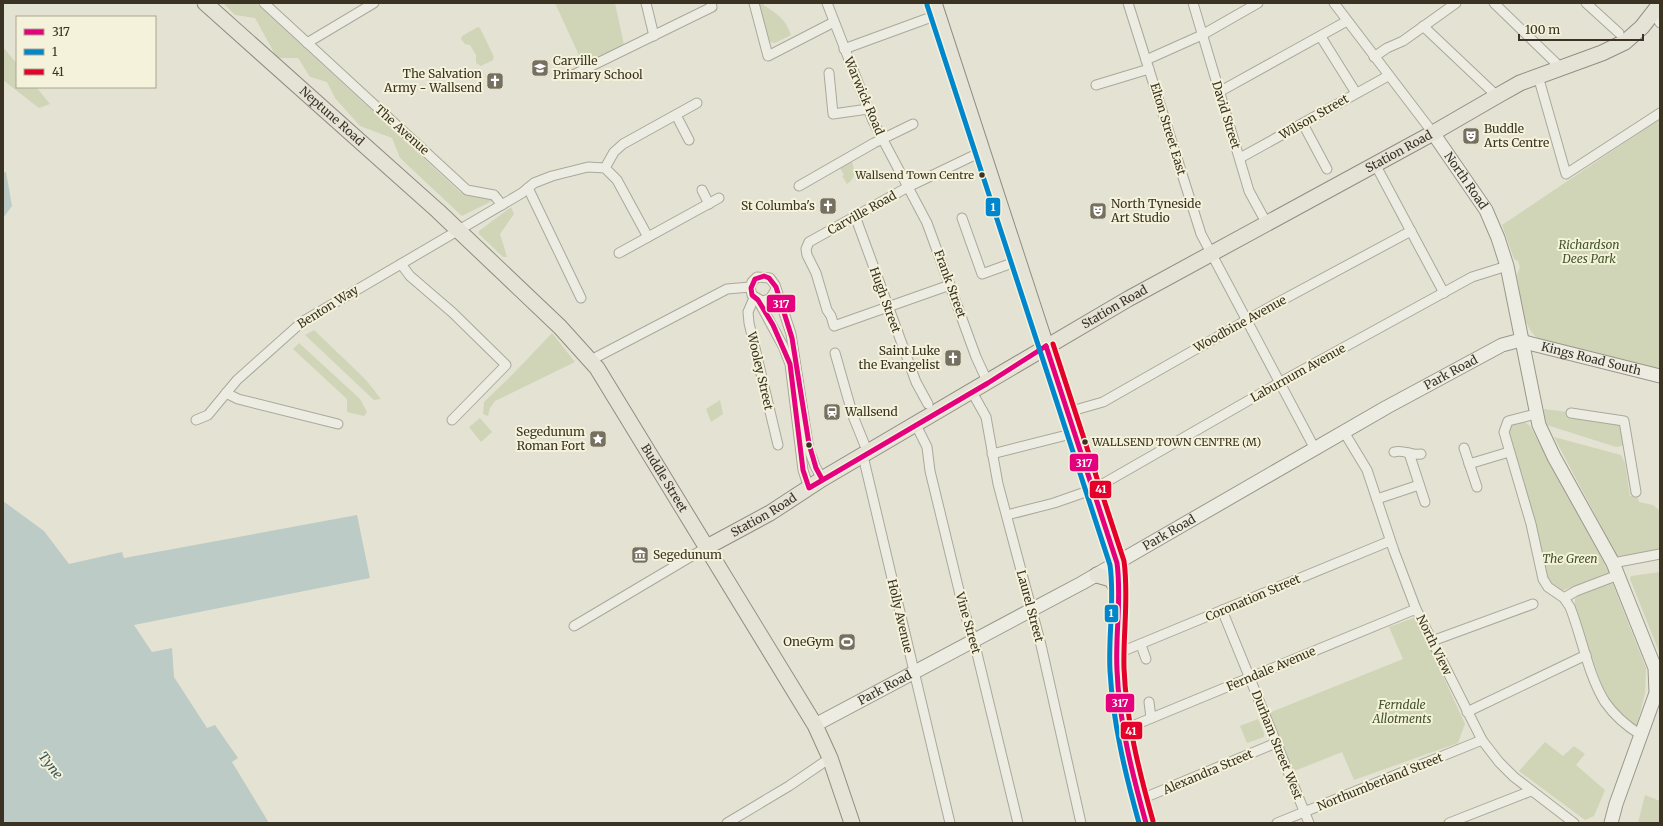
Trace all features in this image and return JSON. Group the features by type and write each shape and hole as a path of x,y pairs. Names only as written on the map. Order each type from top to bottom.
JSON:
{"main road":[{"name":"Neptune Road","path":"205,3 458,230"},
{"path":"936,9 1117,563 1121,594 1116,654 1119,693 1139,800 1146,823"},
{"name":"Station Road","path":"707,547 770,513 822,479 988,383 1046,346 1210,254 1433,133 1497,96 1538,76 1602,54 1625,42 1658,13"},
{"name":"Buddle Street","path":"458,230 560,327 591,360 617,398 815,725 830,758 852,823"},
{"path":"1097,575 1111,579 1121,594"}],"street":[{"name":"The Avenue","path":"264,3 467,190 494,195 502,205"},
{"path":"307,43 374,3"},
{"path":"646,3 654,36"},
{"path":"754,3 768,56 834,22"},
{"name":"Warwick Road","path":"826,3 868,109 882,139 908,187"},
{"name":"Elton Street East","path":"1128,3 1201,234 1210,254 1315,449"},
{"name":"David Street","path":"1193,3 1252,198 1267,224"},
{"path":"1096,85 1148,64 1258,3"},
{"name":"North Road","path":"1334,3 1388,76 1433,133 1486,210 1507,266 1536,414"},
{"path":"1374,57 1387,48 1401,43 1456,3"},
{"path":"1494,3 1561,68"},
{"path":"1586,3 1619,33"},
{"path":"573,75 654,36 711,5"},
{"path":"844,49 903,28 936,9"},
{"path":"1219,92 1321,37 1347,21"},
{"path":"1423,26 1497,96"},
{"path":"1321,37 1356,93"},
{"path":"829,72 833,114 868,109"},
{"name":"Wilson Street","path":"1240,158 1388,76"},
{"path":"1538,76 1566,174 1660,113"},
{"path":"648,237 618,180 605,168 618,147 697,103"},
{"path":"676,115 689,140"},
{"path":"799,186 882,139 912,124"},
{"path":"1303,124 1328,169"},
{"name":"Carville Road","path":"888,307 834,326 831,316 826,310 816,273 807,256 807,246 809,242 908,187 983,151"},
{"path":"1375,164 1444,293"},
{"name":"Benton Way","path":"196,420 208,415 237,380 281,339 302,322 502,205 539,180 581,168 595,166 605,168"},
{"name":"Frank Street","path":"908,187 927,223 976,357 988,383"},
{"path":"528,188 581,298"},
{"path":"702,190 709,204"},
{"path":"619,253 719,198"},
{"name":"Hugh Street","path":"855,216 916,382 928,404"},
{"path":"962,218 982,274 1018,261"},
{"name":"Woodbine Avenue","path":"1068,412 1103,402 1246,321 1411,231"},
{"path":"401,264 410,276 453,313 506,365 452,420"},
{"name":"Laburnum Avenue","path":"1007,515 1054,503 1094,489 1472,277 1507,266"},
{"path":"750,287 754,279 762,276 770,278 776,289 792,334 809,450 822,479"},
{"path":"888,307 950,285"},
{"path":"591,360 727,289 750,287"},
{"path":"750,287 783,346 790,364 803,470 809,488"},
{"path":"756,299 766,301 770,299 776,289"},
{"name":"Wooley Street","path":"756,299 748,312 749,323 778,445"},
{"name":"Kings Road South","path":"1522,342 1660,376"},
{"name":"Park Road","path":"815,725 1097,575 1344,432 1487,352 1507,343 1522,342"},
{"name":"Holly Avenue","path":"835,353 853,416 866,454 913,673 950,823"},
{"name":"Laurel Street","path":"972,392 986,417 992,454 1032,610 1081,823"},
{"path":"226,393 238,399 338,424"},
{"path":"1571,413 1624,421 1636,492"},
{"path":"1611,823 1616,804 1641,735 1656,692 1658,684 1653,660 1615,569 1547,443 1536,414 1511,420 1506,423 1504,432 1532,529 1543,579 1552,591 1564,598 1570,607 1594,679 1605,702 1623,721 1641,735"},
{"name":"Vine Street","path":"916,425 927,447 930,470 958,589 974,641 1018,823"},
{"name":"North View","path":"1344,432 1367,470 1390,541 1416,609 1482,740 1499,762 1531,791 1574,823"},
{"path":"992,454 1075,433"},
{"path":"1464,448 1477,487"},
{"path":"1394,452 1399,450 1408,453 1421,454"},
{"path":"1469,464 1509,452"},
{"path":"1408,453 1424,502"},
{"path":"1377,499 1419,485"},
{"name":"Coronation Street","path":"1116,654 1390,541"},
{"name":"Station Road","path":"574,626 707,547"},
{"path":"1564,598 1615,569 1660,554"},
{"path":"1432,641 1516,605 1533,604"},
{"name":"Ferndale Avenue","path":"1125,729 1416,609"},
{"name":"Durham Street West","path":"1222,610 1309,823"},
{"path":"1140,645 1146,659"},
{"path":"1467,712 1586,655"},
{"path":"1149,702 1151,718"},
{"name":"Northumberland Street","path":"1277,823 1482,740"},
{"name":"Alexandra Street","path":"1139,800 1276,743"},
{"path":"727,823 789,786 830,758"},
{"path":"1449,823 1531,791"}],"green space":[{"path":"223,3 256,3 460,192 471,196 491,198 492,201 462,216 400,158 392,138 360,126 335,98 327,82 310,77 298,58 277,58 255,18 235,15"},
{"path":"555,3 615,3 624,45 583,64"},
{"path":"759,3 783,20 791,35 775,43 770,42"},
{"path":"478,27 480,28 494,57 493,60 481,66 476,63 476,55 470,45 465,44 461,39 462,36"},
{"path":"3,47 16,63 16,88 37,88 50,104 39,108 3,80"},
{"name":"Richardson Dees Park","path":"1660,119 1660,368 1639,365 1540,340 1533,334 1522,311 1517,275 1520,267 1518,261 1514,259 1502,225"},
{"path":"852,162 854,174 850,182 847,184 842,176 844,175 840,168"},
{"path":"511,207 514,214 500,234 507,257 503,257 479,234 479,231"},
{"path":"314,330 366,380 381,399 374,400 305,335"},
{"path":"552,333 575,362 495,401 490,408 488,416 483,414 484,402"},
{"path":"299,343 360,399 367,412 364,416 347,412 347,399 293,349"},
{"path":"720,400 723,414 711,422 706,409"},
{"path":"1543,409 1569,412 1618,425 1624,434 1625,443 1622,446 1616,447 1547,425"},
{"path":"480,418 492,432 481,442 469,427"},
{"name":"The Green","path":"1521,422 1530,426 1609,572 1608,575 1561,591 1553,587 1545,574 1508,432 1512,425"},
{"name":"The Green","path":"1554,437 1621,455 1625,463 1630,496 1637,496 1639,502 1653,505 1660,511 1660,551 1618,558"},
{"path":"1660,572 1660,654 1630,579 1631,576"},
{"name":"The Green","path":"1612,582 1646,668 1645,693 1637,725 1634,726 1609,701 1604,692 1575,609 1575,599 1579,594"},
{"name":"Ferndale Allotments","path":"1416,617 1465,724 1458,743 1354,780 1342,752 1292,772 1269,713 1403,659 1389,627"},
{"path":"1258,719 1264,733 1264,737 1247,743 1240,726"},
{"path":"1545,742 1563,756 1574,746 1585,754 1576,765 1605,790 1594,816 1585,820 1519,771"},
{"path":"1645,795 1660,801 1660,823 1638,823"}],"water":[{"path":"6,172 12,206 3,218 3,173"},
{"name":"Tyne","path":"3,501 44,531 69,564 122,552 124,558 357,515 370,578 134,625 152,652 172,648 174,677 207,728 215,725 238,758 232,762 269,823 3,823"}],"transit line":[{"name":"1","path":"927,5 1110,565 1112,591 1110,671 1114,710 1120,748 1139,823"},
{"name":"317","path":"822,479 816,468 809,444 792,338 776,287 769,278 764,276 755,279 751,288 752,295 758,300 773,325 790,364 803,470 809,488 988,383 1046,346"},
{"name":"41","path":"1053,344 1124,561 1126,588 1124,668 1127,707 1134,745 1153,821"},
{"name":"317","path":"1046,346 1117,563 1119,590 1117,657 1120,709 1127,747 1146,823"}],"place":[{"name":"Carville Primary School","path":"540,68"},
{"name":"The Salvation Army - Wallsend","path":"495,81"},
{"name":"Buddle Arts Centre","path":"1471,136"},
{"name":"Wallsend Town Centre","path":"982,175"},
{"name":"St Columba's","path":"828,206"},
{"name":"North Tyneside Art Studio","path":"1098,211"},
{"name":"Saint Luke the Evangelist","path":"953,358"},
{"name":"Wallsend","path":"832,412"},
{"name":"Segedunum Roman Fort","path":"598,439"},
{"name":"WALLSEND TOWN CENTRE (M)","path":"1085,442"},
{"name":"Segedunum","path":"640,555"},
{"name":"OneGym","path":"847,642"}]}
